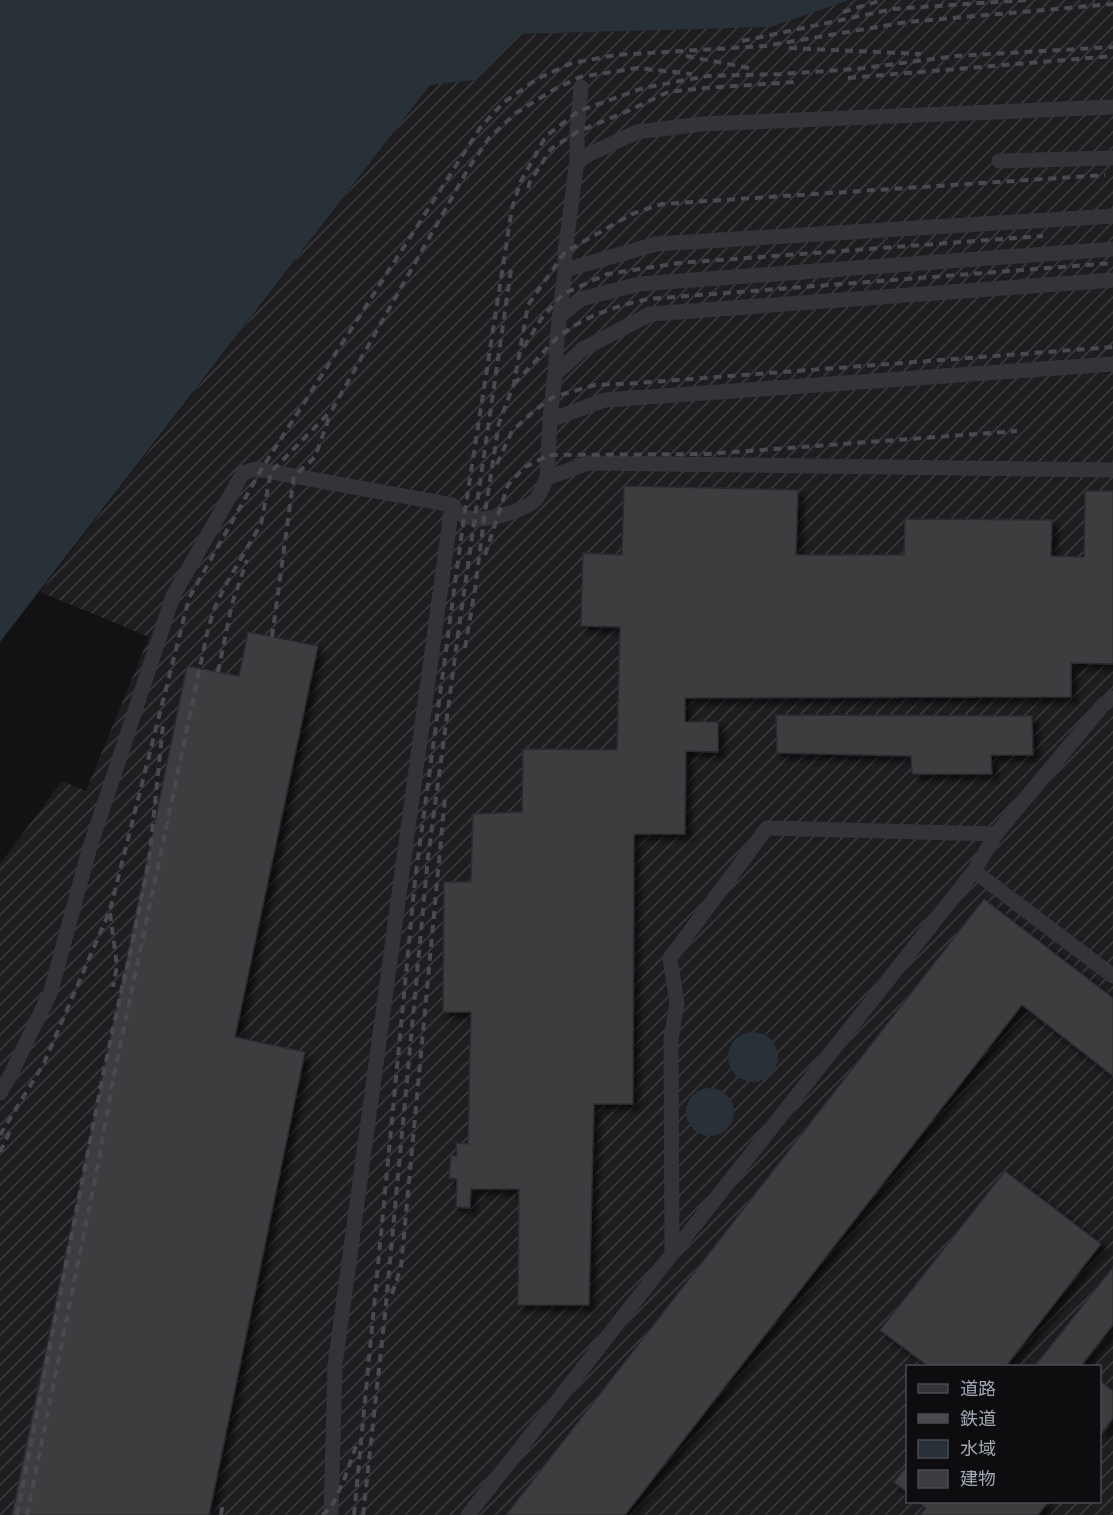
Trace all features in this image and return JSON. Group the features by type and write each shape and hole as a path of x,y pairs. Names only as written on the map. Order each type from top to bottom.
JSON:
{"street":[{"path":"0,1093 51,992 89,850 173,596 243,473 256,469 452,505 464,517 484,519 517,510 535,501 547,478 559,317 566,270 565,252 577,160 581,87"},
{"path":"577,160 637,132 702,124 1113,106"},
{"path":"999,161 1113,158"},
{"path":"566,270 656,244 1113,216"},
{"path":"559,317 582,299 639,284 1113,249"},
{"path":"555,374 583,349 650,314 1113,279"},
{"path":"550,420 605,400 1113,364"},
{"path":"547,478 588,463 1113,470"},
{"path":"331,1515 335,1365 452,505"},
{"path":"468,1515 974,871 996,834 1103,705 1113,698"},
{"path":"672,1254 671,1039 677,1003 670,958 766,828 996,834"},
{"path":"974,871 1113,976"}],"shaded area":[{"path":"849,0 1113,0 1113,1515 0,1515 0,864 62,781 86,791 149,637 40,592 430,85 476,80 518,34 771,27"}],"water":[{"path":"0,0 849,0 771,27 519,34 476,80 430,85 0,642"},
{"path":"748,1032 758,1032 771,1039 778,1052 778,1062 771,1075 758,1082 748,1082 739,1078 732,1071 728,1062 728,1052 732,1043 739,1036"},
{"path":"705,1088 715,1088 730,1098 734,1112 733,1121 724,1132 715,1136 705,1136 690,1126 686,1117 686,1107 696,1092"}],"building":[{"path":"624,486 798,490 796,555 904,555 905,519 1052,520 1051,556 1084,557 1085,491 1113,491 1113,664 1071,663 1071,697 685,698 685,722 718,722 718,752 686,751 685,834 634,834 633,1104 594,1104 589,1305 518,1305 519,1189 471,1189 470,1208 456,1207 457,1179 449,1178 451,1155 457,1156 456,1143 468,1144 471,1012 443,1012 444,882 471,882 473,814 522,812 523,749 617,750 620,627 581,626 583,553 622,555"},
{"path":"248,632 318,646 235,1037 305,1052 209,1515 12,1515 187,666 239,676"},
{"path":"776,715 1032,716 1033,755 991,755 992,774 912,774 911,756 777,753"},
{"path":"984,899 1113,998 1113,1076 1022,1005 625,1515 506,1515"},
{"path":"1005,1171 1101,1244 1007,1365 927,1365 880,1330"},
{"path":"1113,1267 1113,1325 1082,1365 1036,1365"},
{"path":"1101,1382 1113,1391 1113,1418 1101,1435"},
{"path":"906,1467 906,1491 894,1482"},
{"path":"919,1503 1047,1503 1038,1515 920,1515 926,1508"}],"railway":[{"path":"843,12 883,0"},
{"path":"742,41 893,9 1026,0"},
{"path":"0,1135 44,1063 110,910 189,598 261,470 480,128 503,103 537,79 572,63 616,55 765,46 907,22 1113,4"},
{"path":"354,1515 415,880 464,517 512,208 521,181 546,136 579,111 643,88 707,76 856,69 956,56 1113,47"},
{"path":"789,48 921,54"},
{"path":"686,56 754,69"},
{"path":"848,78 1113,56"},
{"path":"27,1515 114,1075 208,629 225,586 261,524 271,472 332,410 468,169 489,138 516,113 580,77 637,68 692,74"},
{"path":"528,188 551,149 577,132 668,92 795,82"},
{"path":"465,648 499,423 514,384 528,305 565,252 632,214 662,204 1105,175"},
{"path":"524,347 541,319 563,294 607,274 679,263 1043,236"},
{"path":"514,384 555,340 576,325 611,309 648,299 1113,263"},
{"path":"363,1515 385,1314 428,857 511,270"},
{"path":"497,464 512,431 534,411 553,397 595,385 1113,347"},
{"path":"272,637 294,476 315,457 330,415"},
{"path":"485,555 508,485 525,467 549,455 707,454 1017,431"},
{"path":"218,672 232,604 247,560"},
{"path":"124,983 149,861 163,725"},
{"path":"392,1294 401,1267 445,797"},
{"path":"110,913 117,966 113,987"},
{"path":"17,1515 103,1075 125,974"},
{"path":"0,1152 12,1127"},
{"path":"322,1515 331,1508 356,1446"},
{"path":"221,1515 223,1502"}]}
